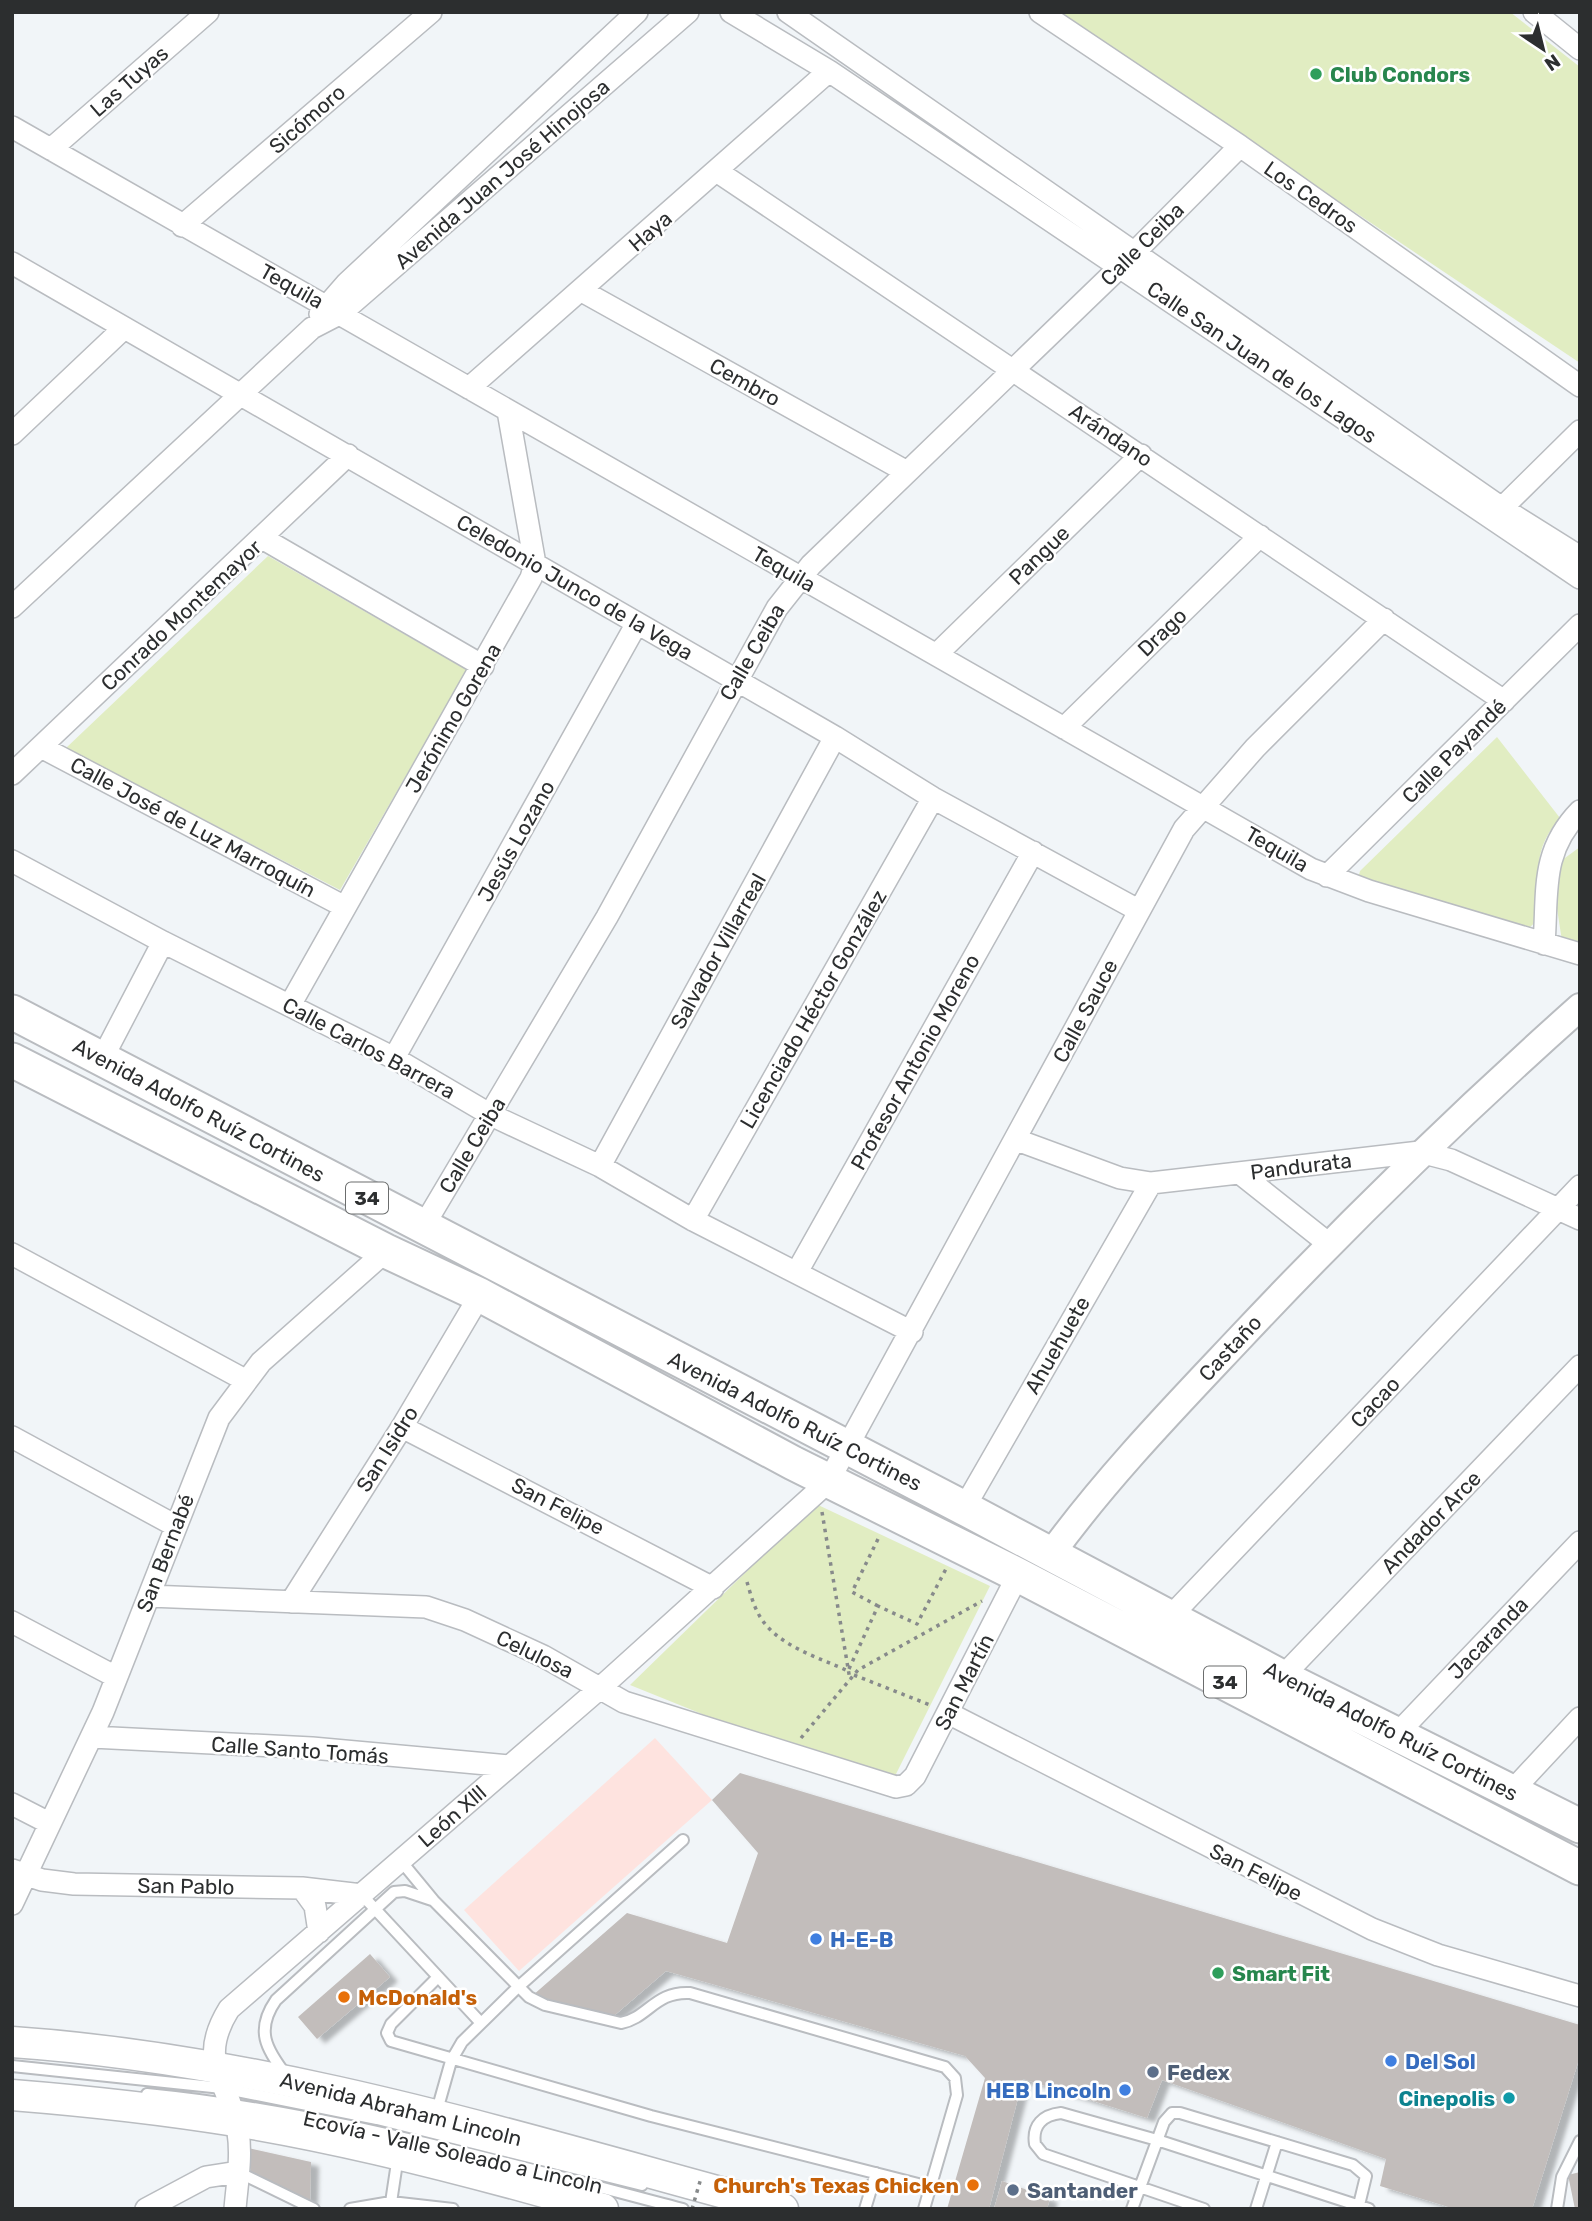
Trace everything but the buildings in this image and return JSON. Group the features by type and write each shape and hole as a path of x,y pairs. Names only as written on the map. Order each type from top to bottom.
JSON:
{"main road":[{"name":"Avenida Adolfo Ruíz Cortines","path":"12,1012 964,1508 1282,1677 1580,1826"},
{"name":"Avenida Adolfo Ruíz Cortines","path":"12,1060 386,1251 480,1295 825,1494 1018,1575 1580,1868"},
{"name":"Avenida Abraham Lincoln","path":"12,2042 71,2046 225,2094 290,2080 436,2114 783,2209"},
{"path":"12,2095 225,2094 398,2156 603,2209"}],"street":[{"name":"Las Tuyas","path":"51,149 208,12"},
{"name":"Sicómoro","path":"182,226 431,12"},
{"name":"Avenida Juan José Hinojosa","path":"12,607 333,309 637,12"},
{"name":"Avenida Juan José Hinojosa","path":"333,309 688,12"},
{"name":"Calle San Juan de los Lagos","path":"731,12 1128,259 1580,557"},
{"name":"Calle San Juan de los Lagos","path":"789,12 1128,259 1580,578"},
{"name":"Los Cedros","path":"1040,12 1240,146 1580,386"},
{"path":"1534,12 1580,49"},
{"name":"Haya","path":"469,388 718,172 829,71"},
{"name":"Tequila","path":"12,127 1327,876 1580,954"},
{"name":"Calle Ceiba","path":"423,1227 607,917 735,681 799,577 1128,259 1240,146"},
{"name":"Arándano","path":"718,172 1504,701"},
{"name":"Celedonio Junco de la Vega","path":"16,269 348,455 835,737 933,798 1138,910"},
{"name":"Cembro","path":"582,291 907,472"},
{"path":"12,434 124,328"},
{"path":"508,411 536,564"},
{"path":"1502,508 1580,431"},
{"name":"Conrado Montemayor","path":"12,774 348,455"},
{"name":"Pangue","path":"937,654 1141,456"},
{"name":"Drago","path":"1063,728 1260,536"},
{"path":"262,538 483,666"},
{"name":"Jerónimo Gorena","path":"290,1005 525,591 536,564"},
{"name":"Calle Sauce","path":"825,1494 1166,858 1202,806 1255,748 1384,619"},
{"name":"Jesús Lozano","path":"394,1058 637,624"},
{"name":"Calle Payandé","path":"1327,876 1580,625"},
{"name":"Salvador Villarreal","path":"600,1166 835,737"},
{"name":"Calle José de Luz Marroquín","path":"41,747 345,906"},
{"name":"Licenciado Héctor González","path":"693,1220 933,798"},
{"path":"1544,944 1551,853 1563,829 1580,811"},
{"name":"Profesor Antonio Moreno","path":"797,1272 1033,852"},
{"name":"Calle Carlos Barrera","path":"12,861 163,942 394,1058 491,1115 600,1166 693,1220 912,1332"},
{"path":"102,1059 163,942"},
{"name":"Castaño","path":"1051,1554 1129,1458 1329,1244 1420,1152 1580,1007"},
{"name":"Pandurata","path":"1017,1140 1120,1178 1151,1184 1420,1152 1451,1160 1580,1219"},
{"path":"1241,1174 1329,1244"},
{"name":"Ahuehuete","path":"964,1508 1151,1184"},
{"name":"Cacao","path":"1170,1617 1580,1186"},
{"name":"San Bernabé","path":"12,1904 20,1872 49,1823 92,1737 149,1596 174,1525 219,1418 245,1380 327,1301 386,1251"},
{"path":"12,1254 245,1380"},
{"name":"San Isidro","path":"291,1602 402,1427 480,1295"},
{"name":"Andador Arce","path":"1282,1677 1580,1366"},
{"name":"San Felipe","path":"402,1427 713,1588"},
{"path":"12,1437 174,1525"},
{"name":"León Xlll","path":"235,2209 239,2140 225,2094 214,2039 229,2009 319,1932 368,1902 401,1861 713,1588 825,1494"},
{"name":"Jacaranda","path":"1396,1735 1580,1542"},
{"name":"San Martín","path":"906,1785 915,1776 939,1709 1018,1575"},
{"name":"Celulosa","path":"149,1596 404,1604 445,1612 542,1656 599,1689 642,1709 891,1786 906,1785"},
{"path":"12,1622 116,1677"},
{"name":"San Felipe","path":"939,1709 1372,1929 1438,1955 1580,1996"},
{"path":"1512,1791 1580,1718"},
{"name":"Calle Santo Tomás","path":"92,1737 312,1748 509,1766"},
{"path":"12,1804 49,1823"},
{"name":"San Pablo","path":"20,1872 74,1884 302,1888 368,1902"},
{"path":"302,1888 315,1906 319,1932"},
{"path":"146,2209 206,2178 238,2172"}],"lane":[{"path":"436,2114 451,2061 462,2042 517,1988 684,1840"},
{"path":"401,1861 434,1901 517,1988 545,2005 621,2023 632,2020 671,1993 690,1993 945,2067 955,2078 957,2095 924,2209"},
{"path":"290,2080 264,2043 263,2031 270,2009 368,1902 399,1891 434,1901"},
{"path":"368,1902 481,2023"},
{"path":"438,1977 391,2024 387,2033 394,2043 451,2061 930,2187"},
{"path":"12,2066 225,2094 377,2119 661,2190"},
{"name":"Ecovía - Valle Soleado a Lincoln","path":"134,2092 225,2094 375,2129 683,2209"},
{"path":"1132,2209 1140,2185 1157,2140 1168,2116 1180,2113 1362,2170 1366,2185 1362,2208 1157,2140 1061,2113 1042,2119 1034,2133 1035,2144 1043,2154 1140,2185 1204,2209"},
{"path":"1557,2209 1562,2177 1580,2141"},
{"path":"1256,2209 1277,2142"},
{"path":"390,2206 398,2156"},
{"path":"238,2172 314,2209"},
{"path":"865,2209 876,2173"},
{"path":"687,2196 741,2209"},
{"path":"351,2209 390,2206 453,2209"}],"path":[{"path":"825,1494 850,1680"},
{"path":"880,1534 852,1592 916,1624 948,1566"},
{"path":"744,1573 758,1613 770,1629 785,1641 848,1671"},
{"path":"800,1740 858,1670 983,1600"},
{"path":"848,1671 878,1606"},
{"path":"853,1675 939,1709"},
{"path":"692,2209 701,2178"}],"shaded area":[{"path":"655,1738 712,1800 519,1971 464,1910"}],"green space":[{"path":"1056,12 1510,12 1580,67 1580,363"},
{"path":"268,556 467,670 340,890 66,748"},
{"path":"1497,737 1560,818 1551,830 1541,853 1538,876 1541,917 1529,928 1357,882 1360,871"},
{"path":"1580,847 1580,945 1562,941 1556,902 1558,863"},
{"path":"816,1504 990,1586 893,1780 791,1750 630,1685"}],"place":[{"name":"Club Condors","path":"1316,74"},
{"name":"H-E-B","path":"816,1939"},
{"name":"Smart Fit","path":"1218,1973"},
{"name":"McDonald's","path":"344,1997"},
{"name":"Del Sol","path":"1391,2061"},
{"name":"Fedex","path":"1153,2072"},
{"name":"HEB Lincoln","path":"1125,2090"},
{"name":"Cinepolis","path":"1509,2098"},
{"name":"Church's Texas Chicken","path":"973,2185"},
{"name":"Santander","path":"1013,2190"}]}
